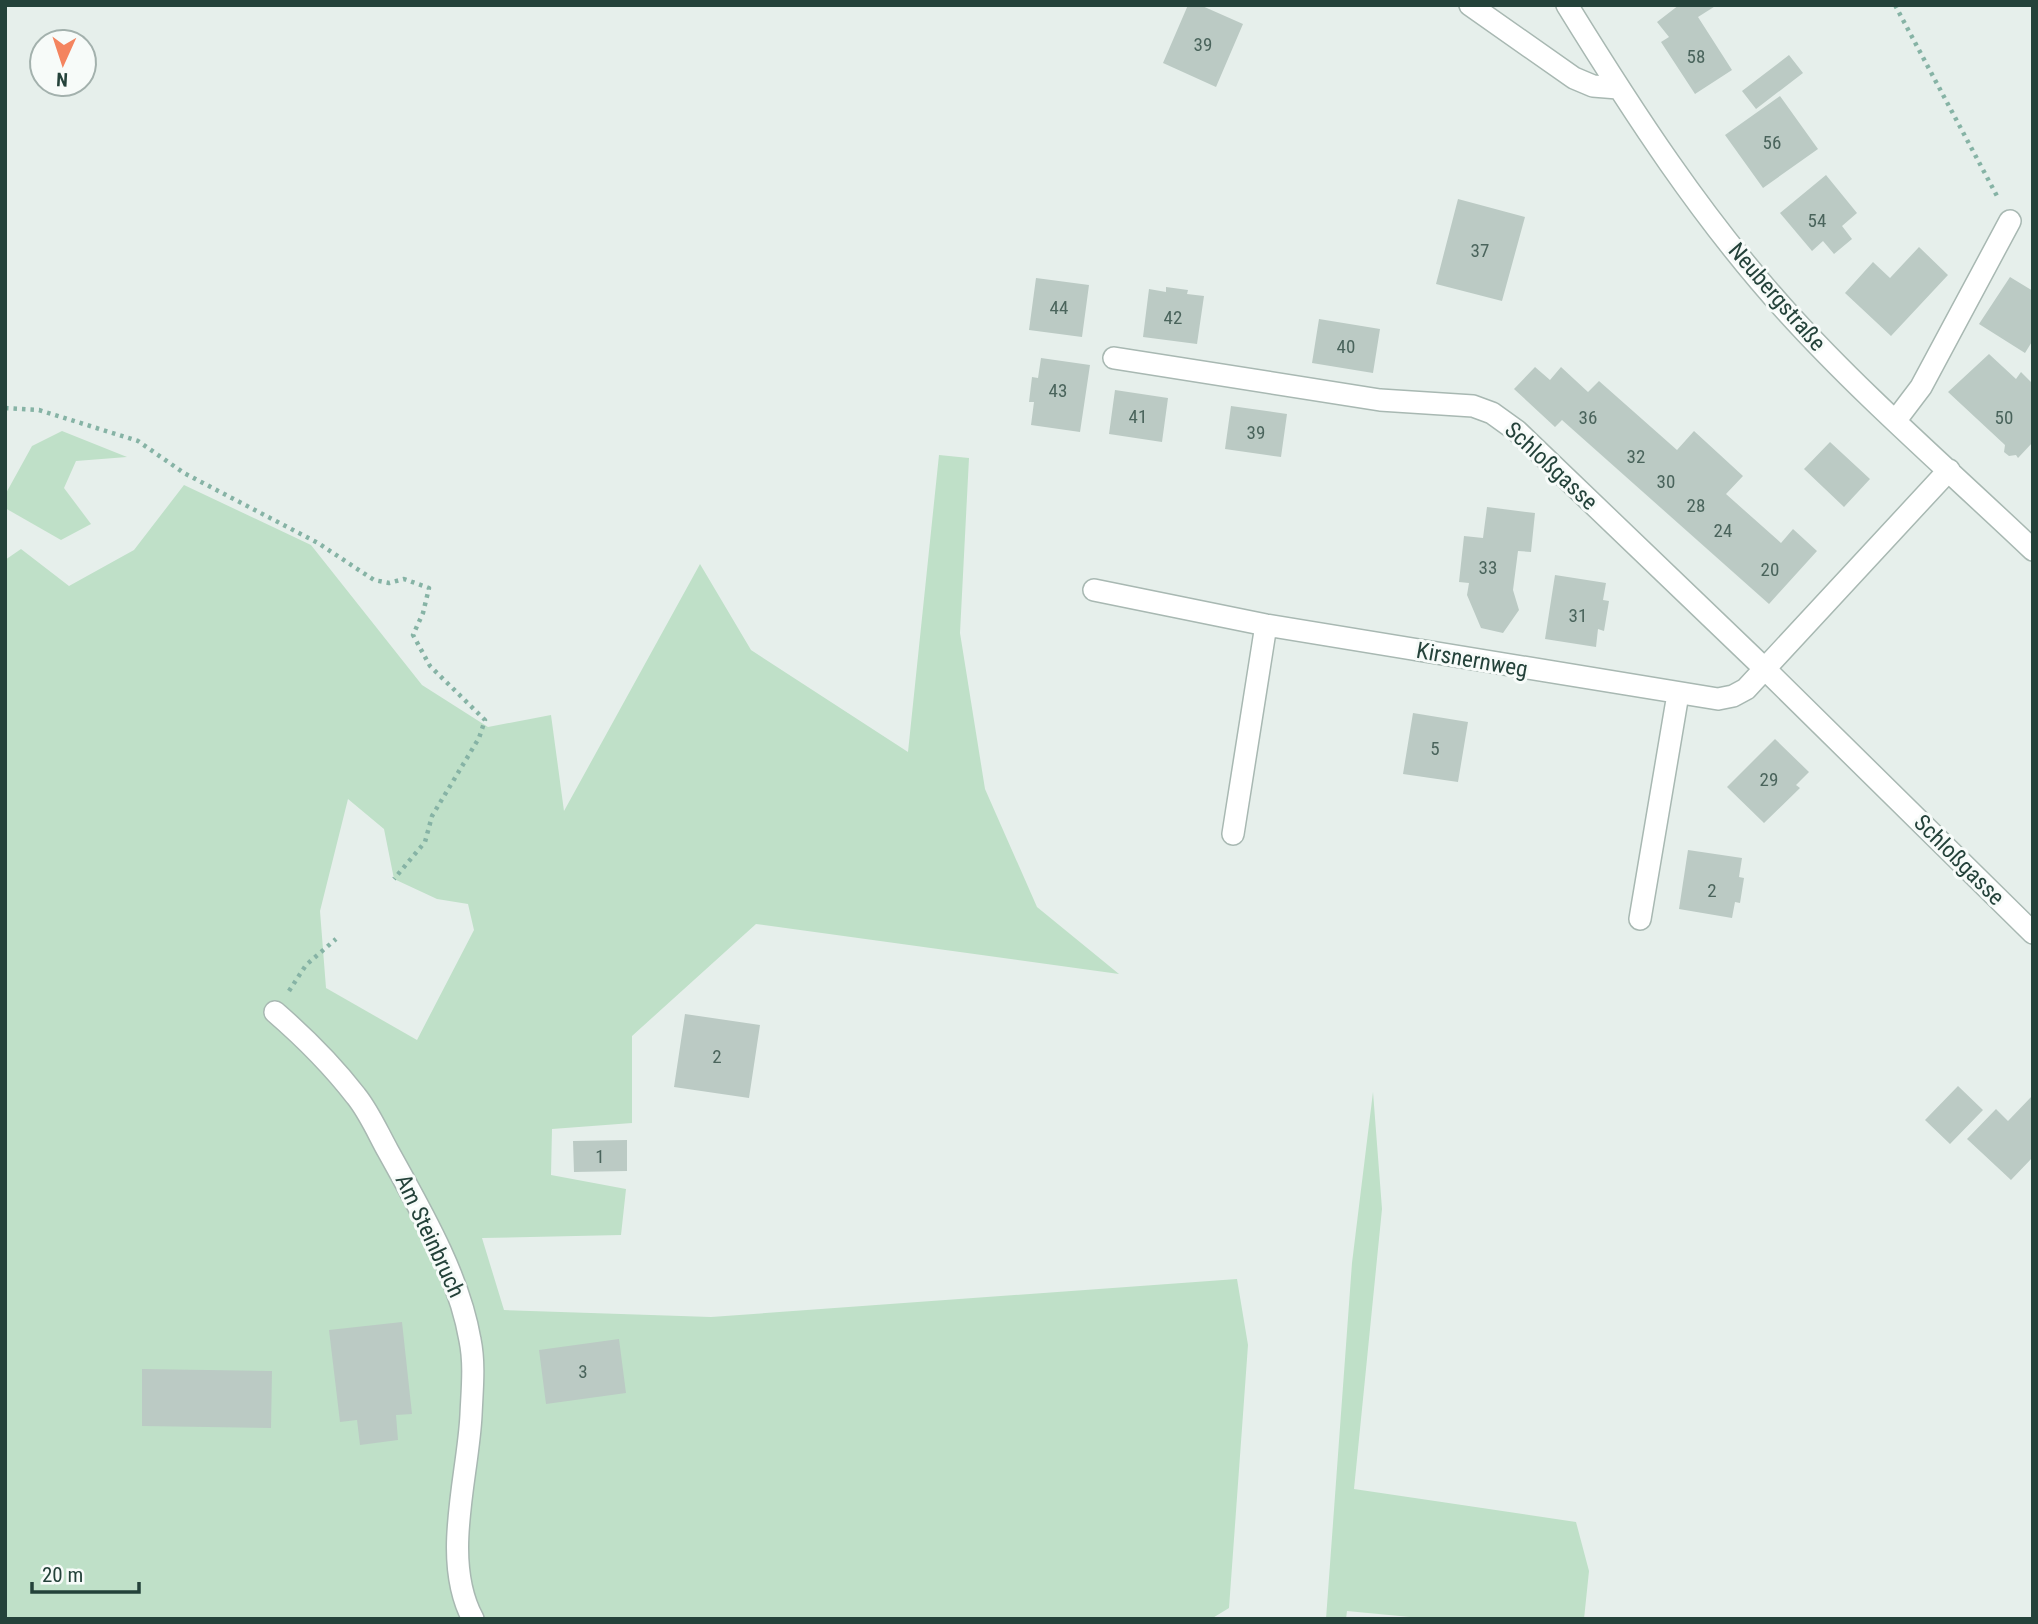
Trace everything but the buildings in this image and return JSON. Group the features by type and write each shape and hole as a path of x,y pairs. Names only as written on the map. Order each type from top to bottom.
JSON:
{"street":[{"path":"1470,5 1574,78 1593,86 1618,88"},
{"name":"Neubergstraße","path":"1567,5 1618,88 1695,199 1765,286 1801,327 2033,550"},
{"path":"1896,420 1921,387 2010,221"},
{"name":"Schloßgasse","path":"1114,358 1380,400 1473,406 1492,414 1517,431 1765,669 2033,933"},
{"path":"1765,669 1948,470"},
{"name":"Kirsnernweg","path":"1094,590 1266,625 1718,699 1733,696 1746,688 1765,669"},
{"path":"1233,834 1266,625"},
{"path":"1640,919 1678,694"},
{"name":"Am Steinbruch","path":"275,1012 319,1052 359,1098 409,1189 454,1282 464,1309 471,1343 471,1418 458,1549 460,1586 473,1619"}],"path":[{"path":"1895,5 2010,221"},
{"path":"5,408 38,410 138,441 184,473 318,543 374,580 388,583 404,579 429,588 413,635 430,666 485,720 480,738 432,816 425,842 394,879"},
{"path":"275,1012 306,965 336,939"}],"green space":[{"path":"62,431 127,457 76,461 64,488 91,524 61,540 5,508 5,495 32,446"},
{"path":"939,455 969,458 960,633 985,789 1037,907 1119,974 756,924 632,1036 632,1123 552,1129 551,1175 626,1189 621,1235 482,1238 504,1310 711,1317 1237,1279 1248,1345 1229,1608 1211,1619 5,1619 5,560 21,549 69,586 134,550 184,485 311,545 422,685 488,727 551,715 564,811 700,564 751,650 908,752","holes":["348,799 384,829 394,879 437,899 468,904 474,930 417,1040 326,988 320,911"]},
{"path":"1373,1092 1382,1209 1354,1489 1576,1522 1589,1571 1584,1619 1431,1619 1347,1611 1346,1619 1326,1619 1352,1263"}]}
